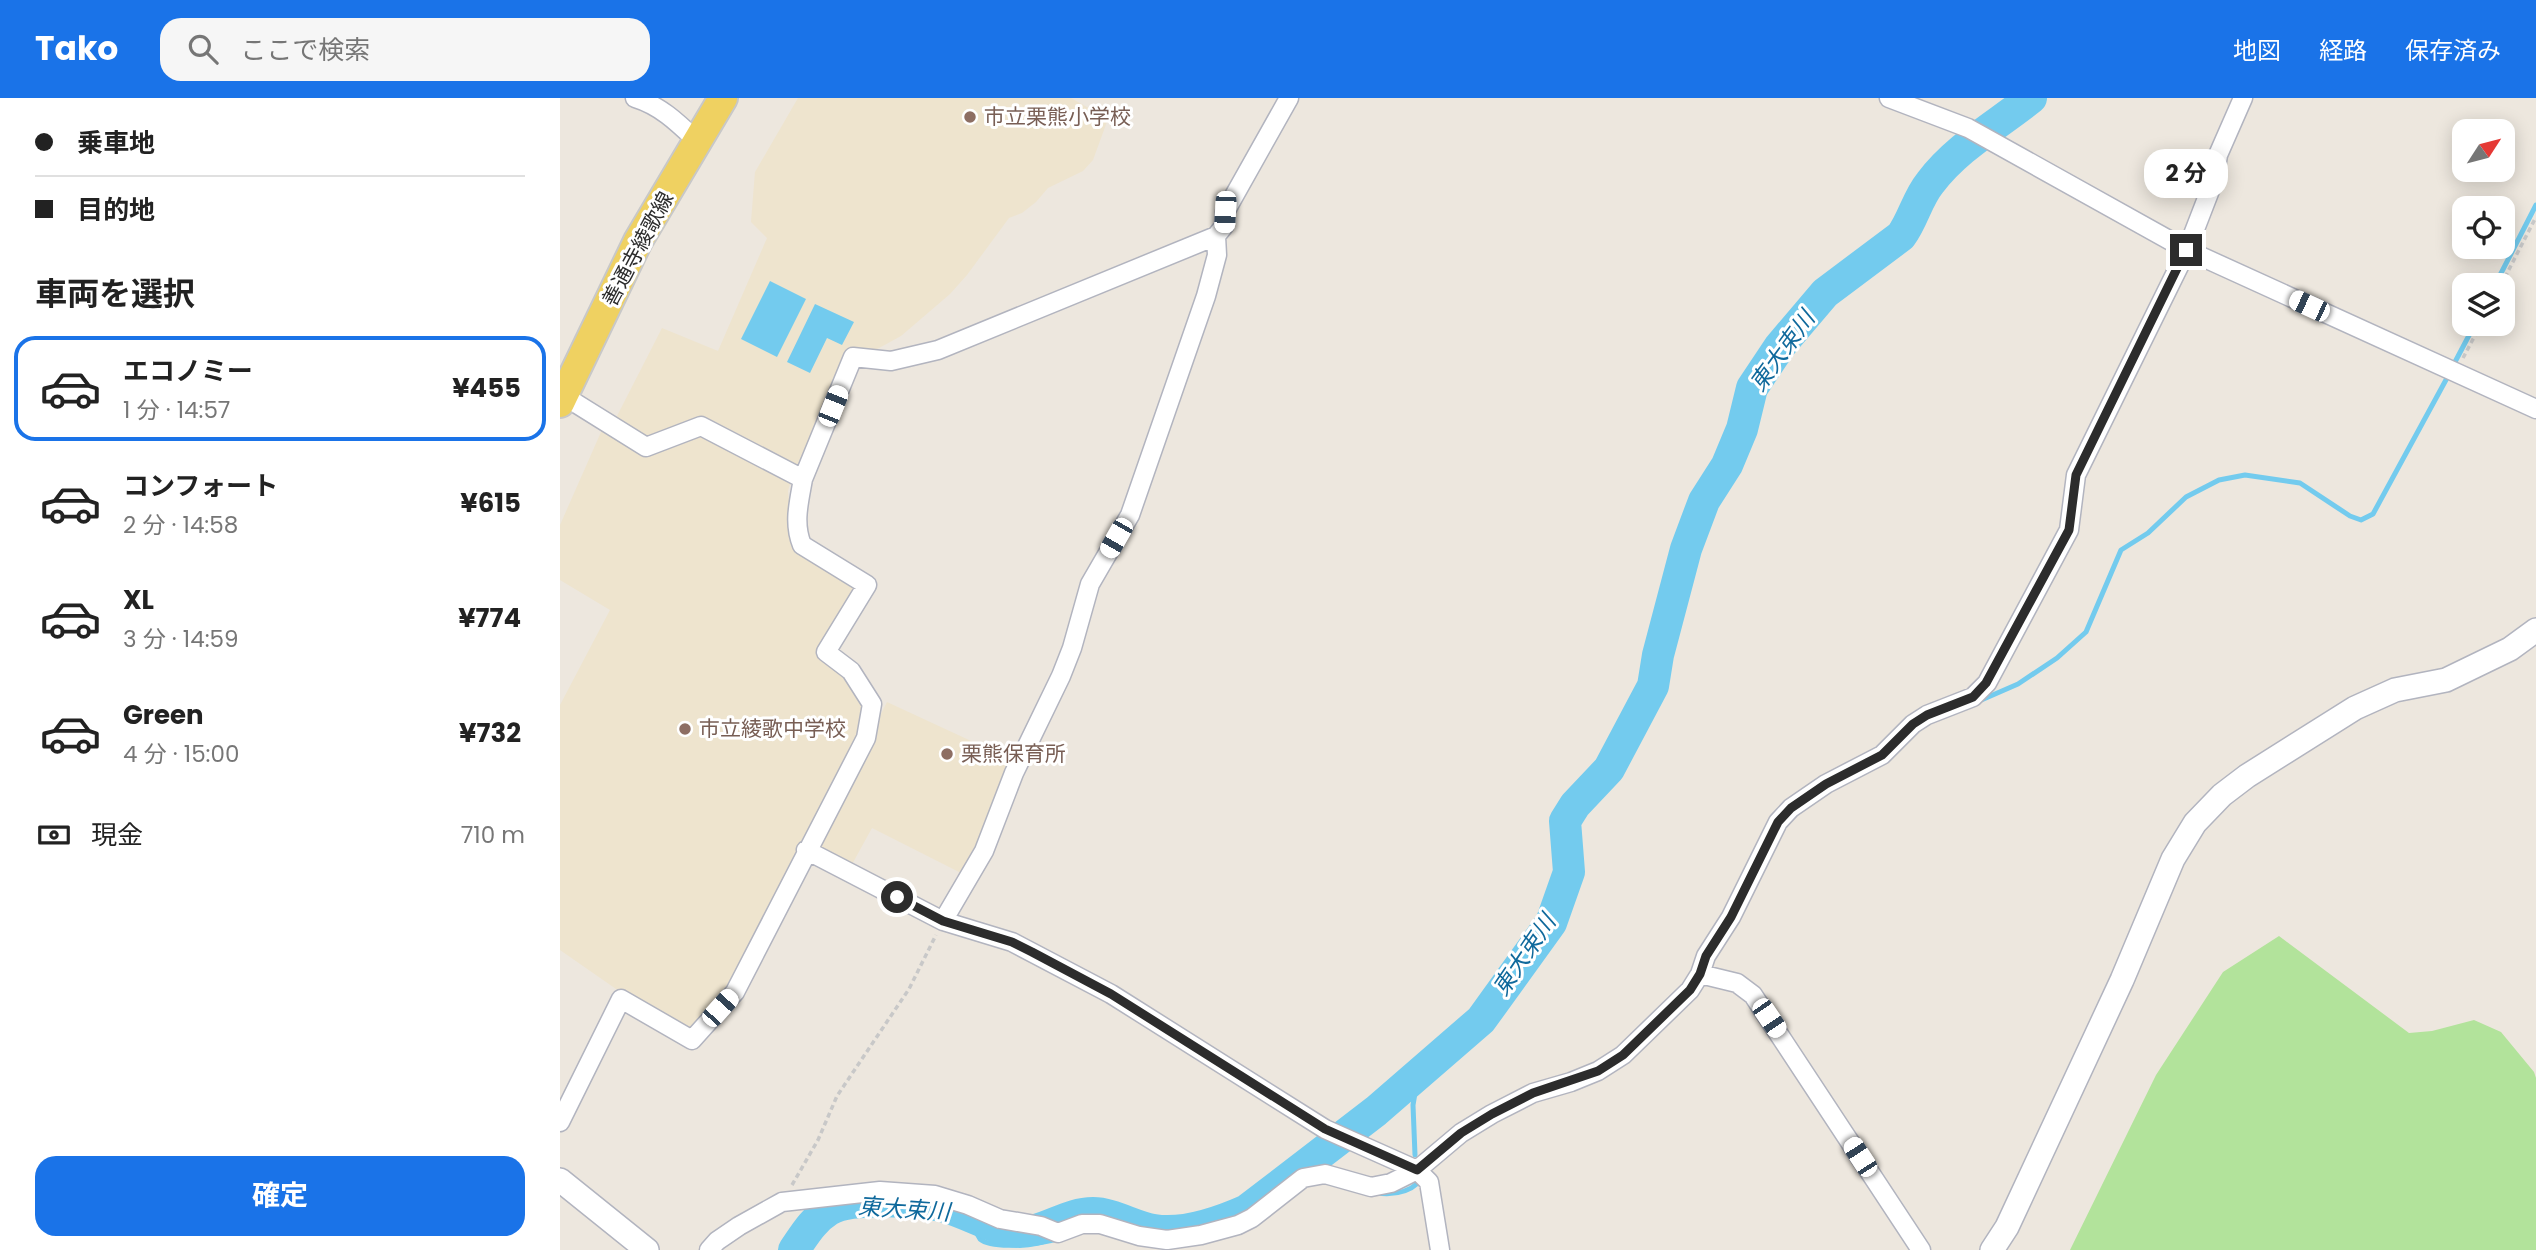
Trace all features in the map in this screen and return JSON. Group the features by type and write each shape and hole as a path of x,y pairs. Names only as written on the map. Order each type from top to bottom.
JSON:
{"main road":[{"name":"善通寺綾歌線","path":"562,400 638,241 723,98"}],"street":[{"path":"635,98 668,113 698,142"},
{"path":"560,1122 621,999 692,1040 734,992 866,738 872,704 851,671 826,652 867,585 802,545 797,534 803,480 853,357 891,361 938,350 1216,236 1224,226 1225,212 1289,98"},
{"path":"1889,98 1968,128 2186,250 2536,409"},
{"path":"709,1250 739,1226 782,1202 880,1192 935,1195 1000,1219 1058,1233 1082,1224 1100,1224 1139,1236 1167,1240 1201,1236 1252,1218 1303,1178 1325,1174 1371,1187 1391,1183 1417,1170 1461,1133 1492,1114 1533,1093 1598,1071 1623,1055 1704,975 1706,956 1731,917 1778,822 1791,808 1826,784 1882,755 1920,719 1973,697 1986,683 2069,530 2076,475 2186,250 2214,180 2218,155 2243,98"},
{"path":"943,921 984,851 1014,773 1065,667 1090,584 1129,515 1206,296 1217,255 1216,236"},
{"path":"562,400 646,447 701,426 803,480"},
{"path":"1992,1250 2007,1227 2122,980 2173,859 2195,823 2221,794 2355,708 2395,690 2446,680 2510,649 2536,630"},
{"path":"806,850 943,921 1012,942 1111,994 1325,1129 1417,1170 1429,1182 1440,1250"},
{"path":"1704,975 1737,983 1753,995 1922,1250"},
{"path":"560,1180 647,1250"}],"path":[{"path":"2507,273 2536,217"},
{"path":"2456,372 2475,336"},
{"path":"782,1202 818,1140 837,1096 909,989 943,921"}],"shaded area":[{"path":"798,98 1071,98 1108,119 1093,160 1083,171 1048,188 1022,213 1009,218 950,294 901,336 870,353 854,347 792,477 788,491 792,530 853,581 855,596 819,654 848,676 863,702 860,736 729,992 691,1034 616,989 560,950 560,705 610,610 560,580 560,525 601,432 617,416 662,328 718,351 767,238 751,222 755,172"},
{"path":"887,702 1010,759 977,842 961,873 872,828 850,868 813,848"}],"green space":[{"path":"2279,936 2409,1033 2432,1031 2474,1020 2501,1032 2534,1072 2536,1250 2070,1250 2156,1075 2223,972"}],"water":[{"path":"770,281 806,299 777,357 741,339"},
{"path":"815,304 854,322 842,345 827,338 810,373 787,362"}],"waterway":[{"name":"東大束川","path":"794,1250 823,1214 853,1203 903,1202 945,1207 1002,1229 1021,1232 1093,1213 1166,1231 1214,1223 1247,1210 1376,1111 1481,1020 1551,923 1569,872 1565,821 1575,805 1609,769 1653,686 1658,655 1686,549 1704,501 1727,465 1742,429 1752,388 1780,346 1825,293 1901,236 1926,189 1940,170 1964,148 2031,98"},
{"path":"2501,273 2536,205"},
{"path":"2455,362 2469,336"},
{"path":"1979,701 2018,684 2057,658 2086,632 2121,550 2148,533 2186,497 2219,480 2245,475 2300,483 2350,516 2361,520 2373,514 2447,378"},
{"path":"1415,1155 1413,1105 1418,1075"},
{"path":"1376,1193 1398,1193 1418,1183"},
{"path":"975,1218 977,1234 986,1242 1018,1245 1060,1238"}],"place":[{"name":"市立栗熊小学校","path":"970,117"},
{"name":"市立綾歌中学校","path":"685,729"},
{"name":"栗熊保育所","path":"947,754"}],"route":[{"path":"897,897 943,921 1012,942 1032,952 1111,994 1325,1129 1417,1170 1461,1133 1492,1114 1533,1093 1598,1071 1623,1055 1690,990 1700,974 1706,956 1731,917 1778,822 1791,808 1826,784 1882,755 1913,724 1927,715 1973,697 1986,683 2069,530 2076,475 2186,250"}]}
